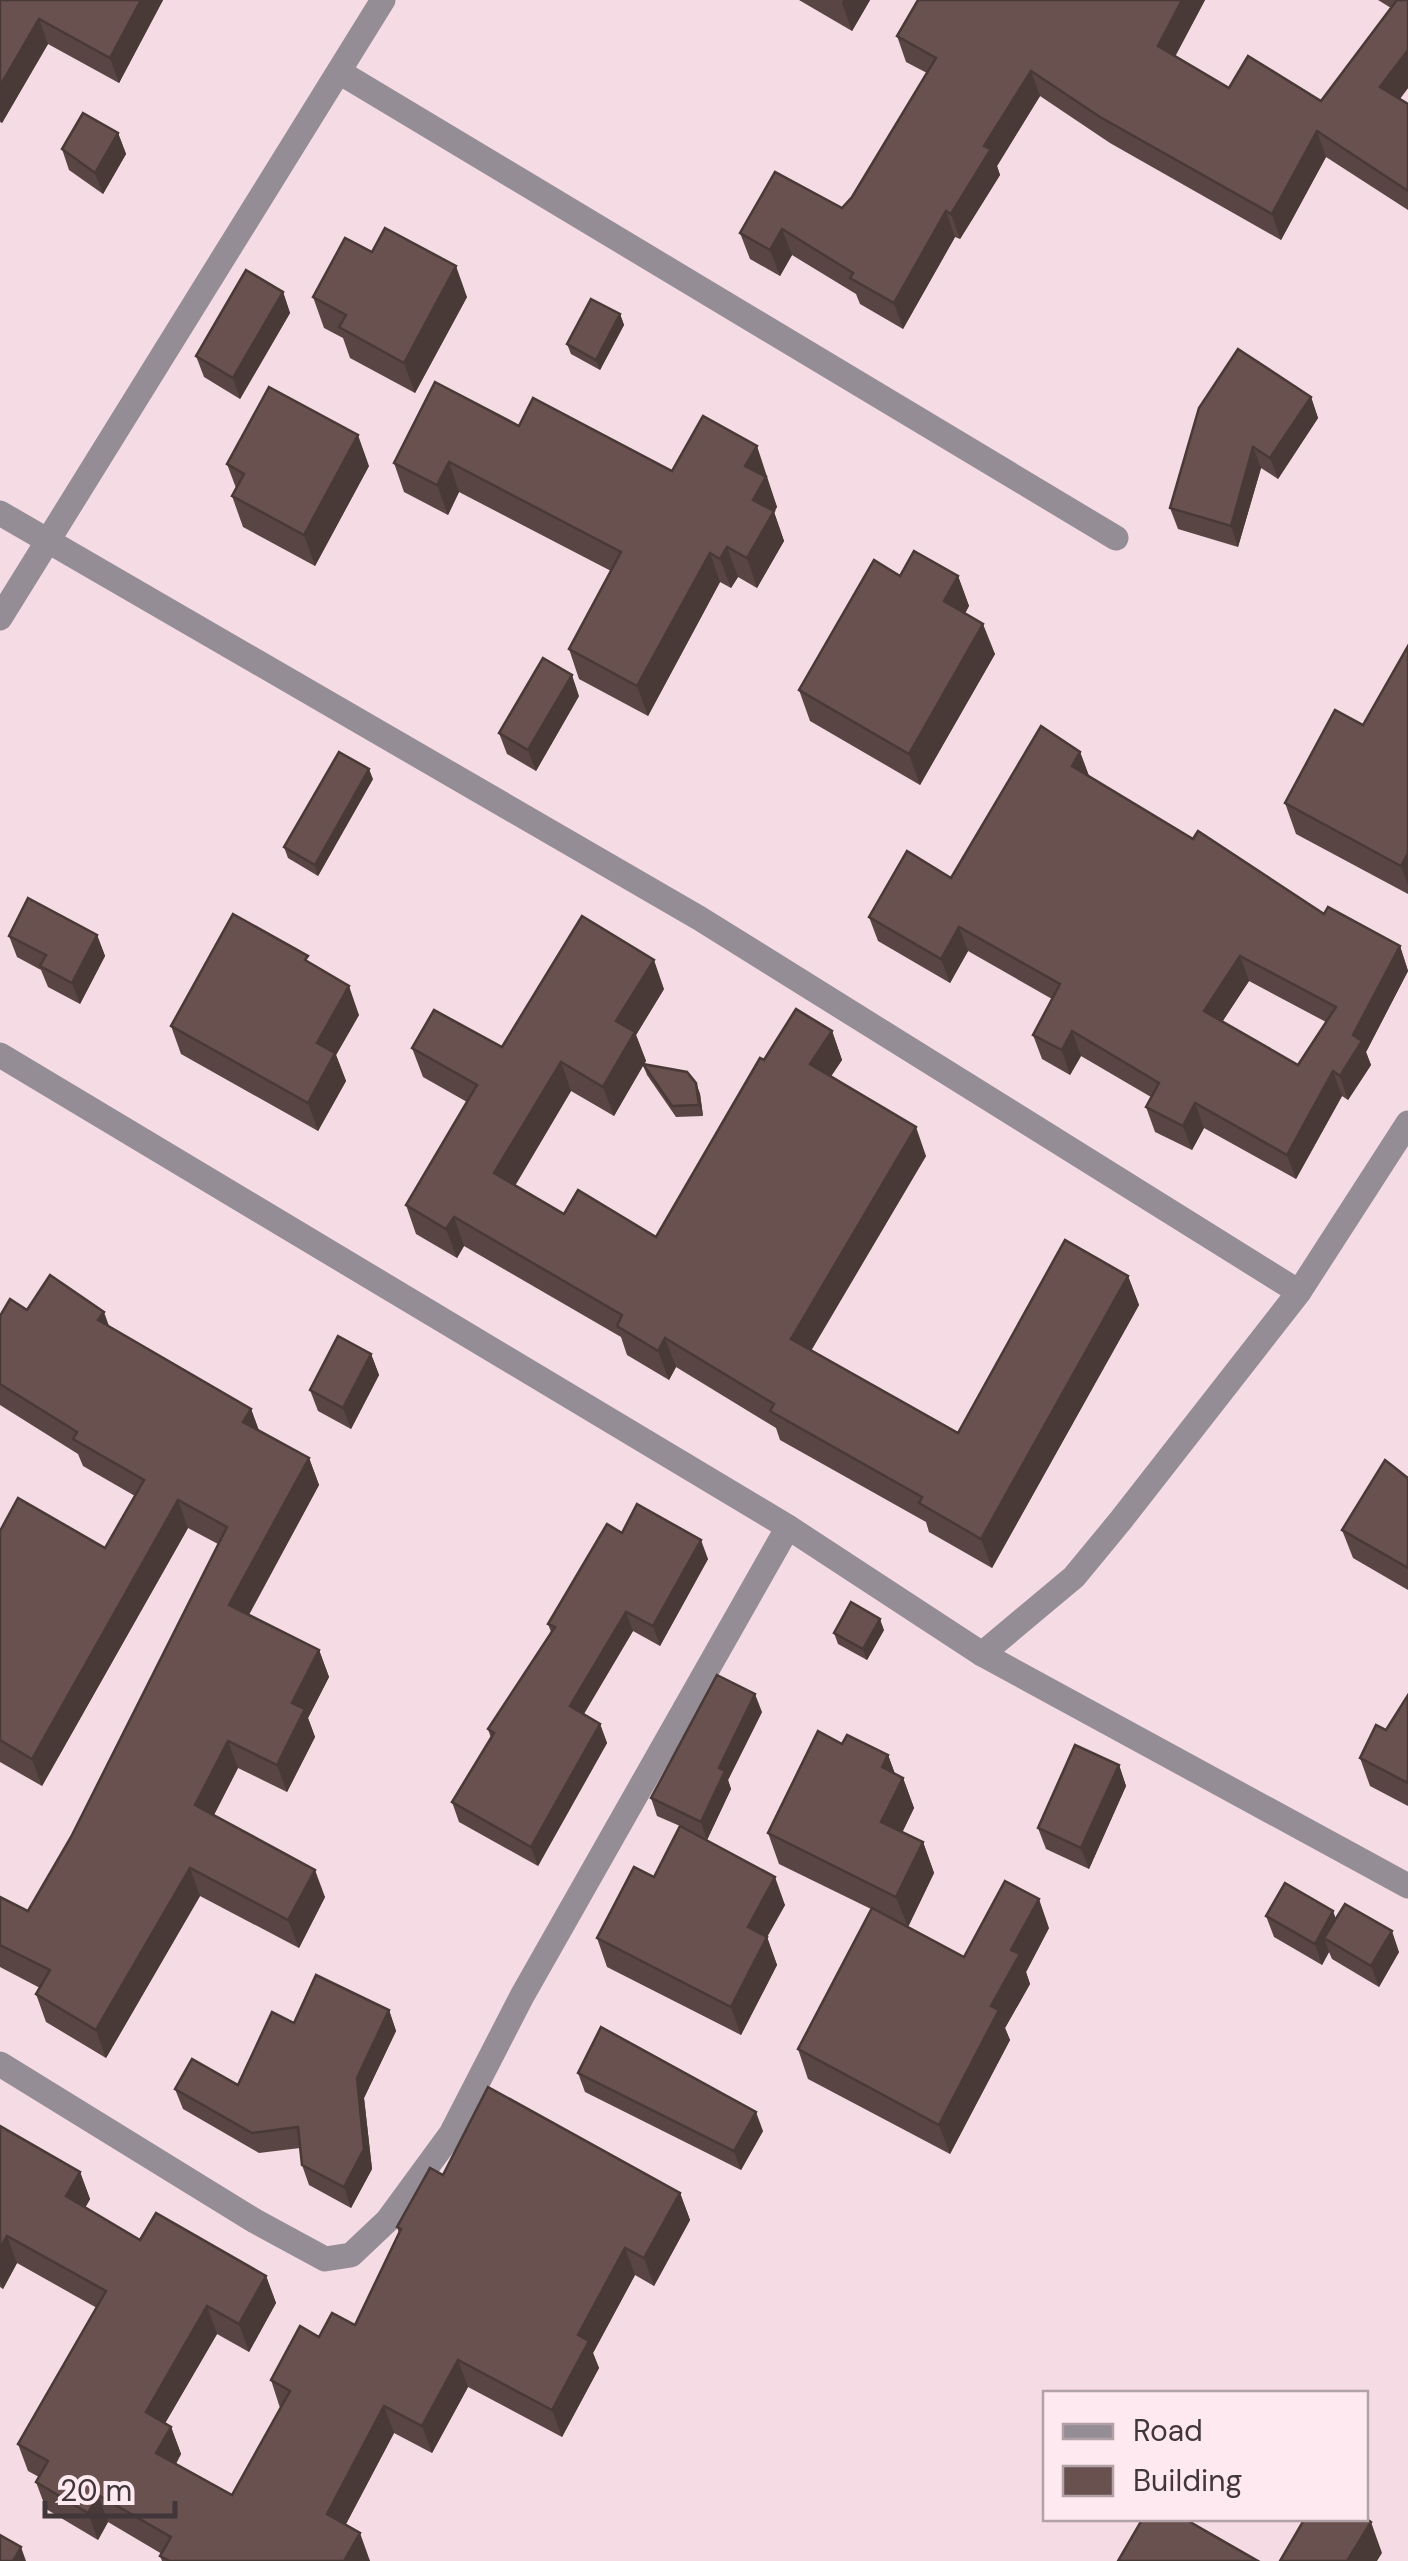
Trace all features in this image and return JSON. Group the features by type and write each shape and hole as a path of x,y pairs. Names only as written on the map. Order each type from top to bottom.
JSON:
{"street":[{"path":"0,618 46,538 342,73 383,0"},
{"path":"342,73 1116,538"},
{"path":"0,513 699,918 1298,1292"},
{"path":"0,1055 788,1528 982,1654 1408,1886"},
{"path":"982,1654 1074,1577 1298,1292 1408,1123"},
{"path":"0,2064 255,2221 325,2259 350,2255 388,2220 451,2134 522,1996 788,1528"}],"building":[{"path":"0,0 141,0 110,58 39,19 0,86"},
{"path":"918,0 1182,0 1158,46 1229,88 1248,56 1321,101 1397,0 1408,0 1408,50 1380,87 1408,104 1408,191 1317,131 1272,214 1100,117 1031,71 984,146 991,149 951,214 946,211 894,303 850,278 853,273 782,229 770,250 740,233 775,172 842,208 852,197 936,58 897,36"},
{"path":"83,113 118,133 95,173 62,149"},
{"path":"385,228 456,266 404,363 339,327 346,315 313,297 345,238 372,252"},
{"path":"246,270 283,292 233,378 196,356"},
{"path":"591,299 620,314 596,360 567,344"},
{"path":"1238,349 1311,397 1270,458 1253,447 1231,526 1170,508 1199,408"},
{"path":"435,382 519,426 533,398 672,471 703,416 757,446 745,466 766,477 753,500 774,511 747,558 727,547 720,559 710,553 637,686 569,649 621,552 449,462 437,485 394,463"},
{"path":"269,387 358,435 304,535 232,496 244,474 227,464"},
{"path":"914,551 958,576 944,601 983,624 909,754 799,690 874,560 900,576"},
{"path":"1408,646 1408,853 1401,866 1285,803 1335,710 1363,725"},
{"path":"543,658 572,675 528,750 499,733"},
{"path":"1041,726 1080,752 1072,766 1193,839 1198,831 1324,914 1328,907 1400,946 1353,1035 1362,1041 1340,1076 1333,1071 1287,1155 1195,1103 1183,1126 1146,1107 1159,1083 1072,1031 1062,1050 1033,1035 1060,984 959,927 941,959 869,917 907,851 951,878","holes":["1240,956 1336,1007 1298,1065 1204,1011"]},
{"path":"339,752 369,769 315,865 284,847"},
{"path":"28,898 97,935 72,983 40,966 46,955 9,936"},
{"path":"233,914 308,956 305,960 349,986 317,1043 335,1053 308,1103 171,1026"},
{"path":"582,916 654,960 616,1021 635,1032 603,1087 561,1062 494,1173 564,1214 578,1190 656,1237 760,1058 764,1060 796,1009 832,1031 810,1064 916,1127 791,1339 958,1433 1065,1240 1128,1276 981,1539 919,1503 922,1497 770,1411 774,1404 665,1338 658,1351 617,1326 622,1315 454,1217 446,1229 406,1205 477,1085 412,1048 434,1010 502,1047"},
{"path":"643,1064 687,1072 696,1083 699,1105 672,1106"},
{"path":"50,1275 104,1312 98,1320 251,1409 243,1422 309,1458 229,1605 319,1650 292,1703 305,1709 277,1765 228,1741 195,1805 315,1870 288,1920 190,1868 96,2030 36,1994 50,1970 0,1945 0,1897 28,1911 71,1837 227,1527 178,1500 32,1759 0,1740 0,1531 18,1498 105,1548 144,1480 73,1439 77,1432 0,1384 0,1316 10,1299 27,1310"},
{"path":"338,1336 371,1354 343,1408 310,1390"},
{"path":"1385,1460 1408,1478 1408,1568 1342,1530"},
{"path":"637,1504 701,1540 653,1626 626,1612 570,1706 600,1724 531,1847 452,1802 494,1733 488,1729 555,1627 548,1624 607,1524 622,1533"},
{"path":"851,1602 880,1619 863,1649 834,1633"},
{"path":"717,1675 755,1694 719,1768 725,1771 701,1822 651,1798"},
{"path":"1408,1695 1408,1783 1360,1758 1376,1725 1386,1730"},
{"path":"818,1731 842,1744 847,1735 888,1755 882,1767 903,1778 881,1822 923,1842 896,1897 768,1833"},
{"path":"1075,1745 1119,1765 1081,1848 1038,1828"},
{"path":"680,1826 775,1877 748,1927 767,1937 731,2007 597,1938 634,1867 654,1877"},
{"path":"1005,1881 1039,1899 1011,1950 1020,1954 991,2006 999,2010 939,2125 798,2049 872,1908 964,1957"},
{"path":"1285,1883 1333,1911 1315,1944 1266,1916"},
{"path":"1345,1904 1392,1931 1371,1966 1324,1938"},
{"path":"316,1975 389,2010 357,2078 364,2149 344,2187 302,2165 298,2127 252,2133 175,2089 192,2059 238,2085 272,2012 294,2023"},
{"path":"601,2027 756,2112 734,2151 578,2073"},
{"path":"488,2087 680,2193 644,2258 625,2248 578,2335 589,2341 552,2410 458,2360 422,2426 384,2406 327,2514 360,2533 344,2561 170,2561 160,2556 171,2537 98,2495 88,2513 36,2482 48,2461 18,2444 106,2291 7,2236 0,2248 0,2126 80,2172 66,2196 140,2240 156,2213 266,2276 239,2324 207,2306 146,2412 171,2427 156,2453 232,2495 290,2391 271,2380 300,2326 319,2337 332,2313 355,2325 401,2229 397,2227 430,2168 443,2175"},
{"path":"1141,2521 1188,2521 1258,2561 1118,2561"},
{"path":"1303,2521 1371,2522 1347,2561 1280,2561"},
{"path":"0,2535 21,2547 13,2561 0,2561"}]}
